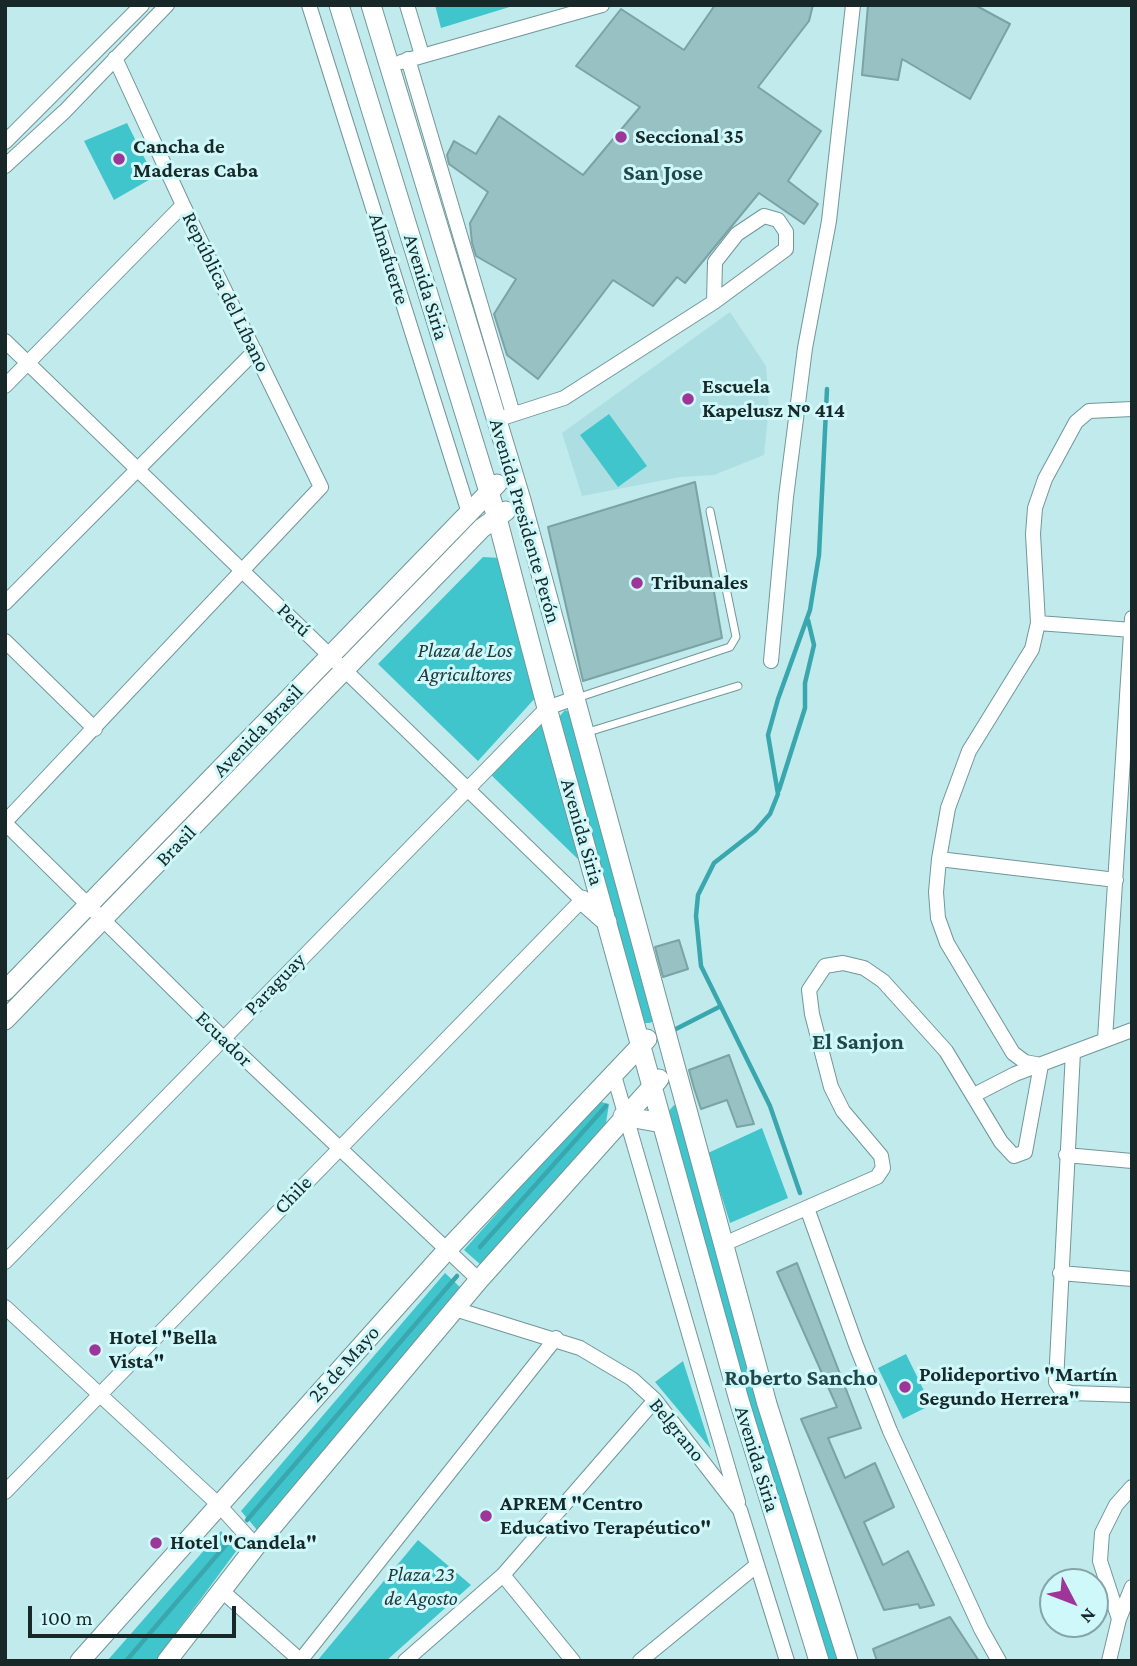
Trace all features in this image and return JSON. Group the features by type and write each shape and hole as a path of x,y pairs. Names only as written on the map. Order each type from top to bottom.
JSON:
{"main road":[{"name":"Avenida Siria","path":"339,5 489,490 739,1400 819,1661"},
{"name":"Avenida Presidente Perón","path":"371,5 398,62 505,417 512,474 666,1032"},
{"name":"Avenida Brasil","path":"5,991 331,657 489,490 512,474"},
{"path":"345,671 462,549 521,500"},
{"path":"462,549 486,547 506,553"},
{"name":"Brasil","path":"5,1020 345,671"},
{"path":"582,900 607,922"},
{"name":"Avenida Siria","path":"666,1032 767,1404 848,1661"},
{"name":"25 de Mayo","path":"80,1661 218,1504 452,1255 613,1072 641,1046 666,1032"},
{"path":"167,1661 221,1590 251,1540 455,1309 475,1275 675,1063"},
{"path":"623,1116 662,1123"}],"street":[{"path":"5,142 142,5"},
{"name":"Almafuerte","path":"309,5 469,513"},
{"path":"408,5 422,55"},
{"path":"398,62 557,11 602,5"},
{"path":"771,661 782,531 805,348 829,221 853,5"},
{"path":"5,166 65,111 163,7"},
{"name":"República del Líbano","path":"115,58 183,205 321,487 243,571"},
{"path":"5,386 183,205"},
{"path":"505,417 564,398 714,302 786,250 786,232 778,220 764,216 737,234 715,262 714,302"},
{"name":"Perú","path":"5,341 582,900"},
{"path":"5,603 255,351"},
{"path":"1041,1065 1025,1062 1013,1053 947,943 937,905 939,859 948,808 970,751 1028,656 1038,623 1033,534 1035,508 1045,479 1070,431 1089,411 1132,409"},
{"path":"5,822 243,571"},
{"path":"1038,623 1131,626 1105,1039"},
{"path":"5,641 95,729"},
{"path":"547,708 575,698"},
{"name":"Paraguay","path":"5,1262 547,708"},
{"name":"Ecuador","path":"5,822 222,1038 475,1275"},
{"path":"939,859 1116,880"},
{"name":"Chile","path":"5,1492 582,900"},
{"path":"724,1244 877,1177 883,1168 881,1156 843,1111 831,1087 812,1014 809,990 825,966 843,963 864,968 883,981 946,1051 1001,1142 1014,1156 1025,1152 1041,1065"},
{"path":"974,1095 1041,1065 1132,1030"},
{"path":"1073,1052 1056,1382 1061,1390 1132,1395"},
{"path":"613,1072 623,1116 740,1510"},
{"path":"1066,1155 1132,1161"},
{"path":"807,1208 890,1431 981,1629 999,1661"},
{"path":"1060,1273 1132,1279"},
{"path":"5,1307 98,1396 218,1504 251,1540"},
{"name":"Belgrano","path":"455,1309 555,1338 606,1362 655,1400 740,1510 787,1661"},
{"path":"221,1590 301,1661 555,1338"},
{"path":"405,1661 503,1575 655,1400"},
{"path":"1119,1619 1100,1561 1102,1533 1116,1504 1132,1487"},
{"path":"640,1661 757,1565"},
{"path":"503,1575 573,1661"},
{"path":"1110,1661 1119,1619 1132,1587"}],"lane":[{"path":"575,698 730,646 736,637 710,512"},
{"path":"585,733 738,686"}],"shaded area":[{"name":"Escuela Kapelusz Nº 414","path":"730,312 766,366 769,407 764,455 714,475 680,477 582,496 562,433"}],"green space":[{"path":"435,5 516,5 441,28"},
{"name":"Cancha de Maderas Caba","path":"127,123 154,177 114,200 84,141"},
{"path":"609,414 647,466 618,487 580,435"},
{"name":"Plaza de Los Agricultores","path":"483,557 500,558 537,696 478,761 378,664"},
{"path":"565,710 571,713 653,1021 650,1023 644,1023 559,717"},
{"path":"542,719 583,864 488,772"},
{"path":"597,1101 609,1104 606,1123 481,1265 464,1250"},
{"path":"674,1105 677,1107 840,1661 826,1661 745,1398 668,1112"},
{"path":"762,1128 788,1198 730,1223 708,1153"},
{"path":"445,1273 461,1288 257,1530 241,1511"},
{"name":"Polideportivo \"Martín Segundo Herrera\"","path":"906,1354 931,1405 903,1419 878,1368"},
{"path":"683,1361 711,1449 655,1382"},
{"path":"221,1531 237,1550 155,1661 107,1661"},
{"name":"Plaza 23 de Agosto","path":"418,1540 471,1585 386,1661 317,1661"}],"building":[{"path":"715,5 813,5 809,21 758,87 821,131 788,181 818,204 804,224 759,193 685,283 677,277 653,306 613,280 538,379 507,355 494,314 516,279 476,256 472,243 470,223 488,192 449,164 447,155 454,141 476,154 499,116 583,175 640,107 576,66 621,9 684,50"},
{"path":"868,5 975,5 1010,24 970,99 902,59 898,80 862,75"},
{"name":"Tribunales","path":"695,482 722,638 583,681 548,527"},
{"path":"679,940 688,969 663,977 655,947"},
{"path":"729,1055 754,1124 737,1127 727,1100 701,1109 689,1070"},
{"path":"797,1263 861,1428 828,1438 845,1478 875,1463 894,1507 864,1522 883,1565 908,1551 934,1605 920,1608 918,1604 884,1610 801,1419 837,1407 777,1272"},
{"path":"950,1617 979,1661 877,1661 873,1649"}],"waterway":[{"path":"800,1193 770,1106 701,966 696,916 698,895 714,863 755,831 770,814 778,794 768,735 810,610 819,555 827,389"},
{"path":"779,790 805,708 805,683 814,645 808,620"},
{"path":"672,1031 719,1007"},
{"path":"480,1247 606,1106"},
{"path":"247,1520 457,1276"},
{"path":"126,1661 231,1539"}],"place":[{"name":"Seccional 35","path":"621,137"},
{"name":"Cancha de Maderas Caba","path":"119,159"},
{"name":"Escuela Kapelusz Nº 414","path":"688,399"},
{"name":"Tribunales","path":"637,583"},
{"name":"Hotel \"Bella Vista\"","path":"95,1350"},
{"name":"Polideportivo \"Martín Segundo Herrera\"","path":"905,1387"},
{"name":"APREM \"Centro Educativo Terapéutico\"","path":"486,1516"},
{"name":"Hotel \"Candela\"","path":"156,1543"}],"district":[{"name":"San Jose","path":"663,173"},
{"name":"El Sanjon","path":"858,1042"},
{"name":"Roberto Sancho","path":"801,1378"}]}
